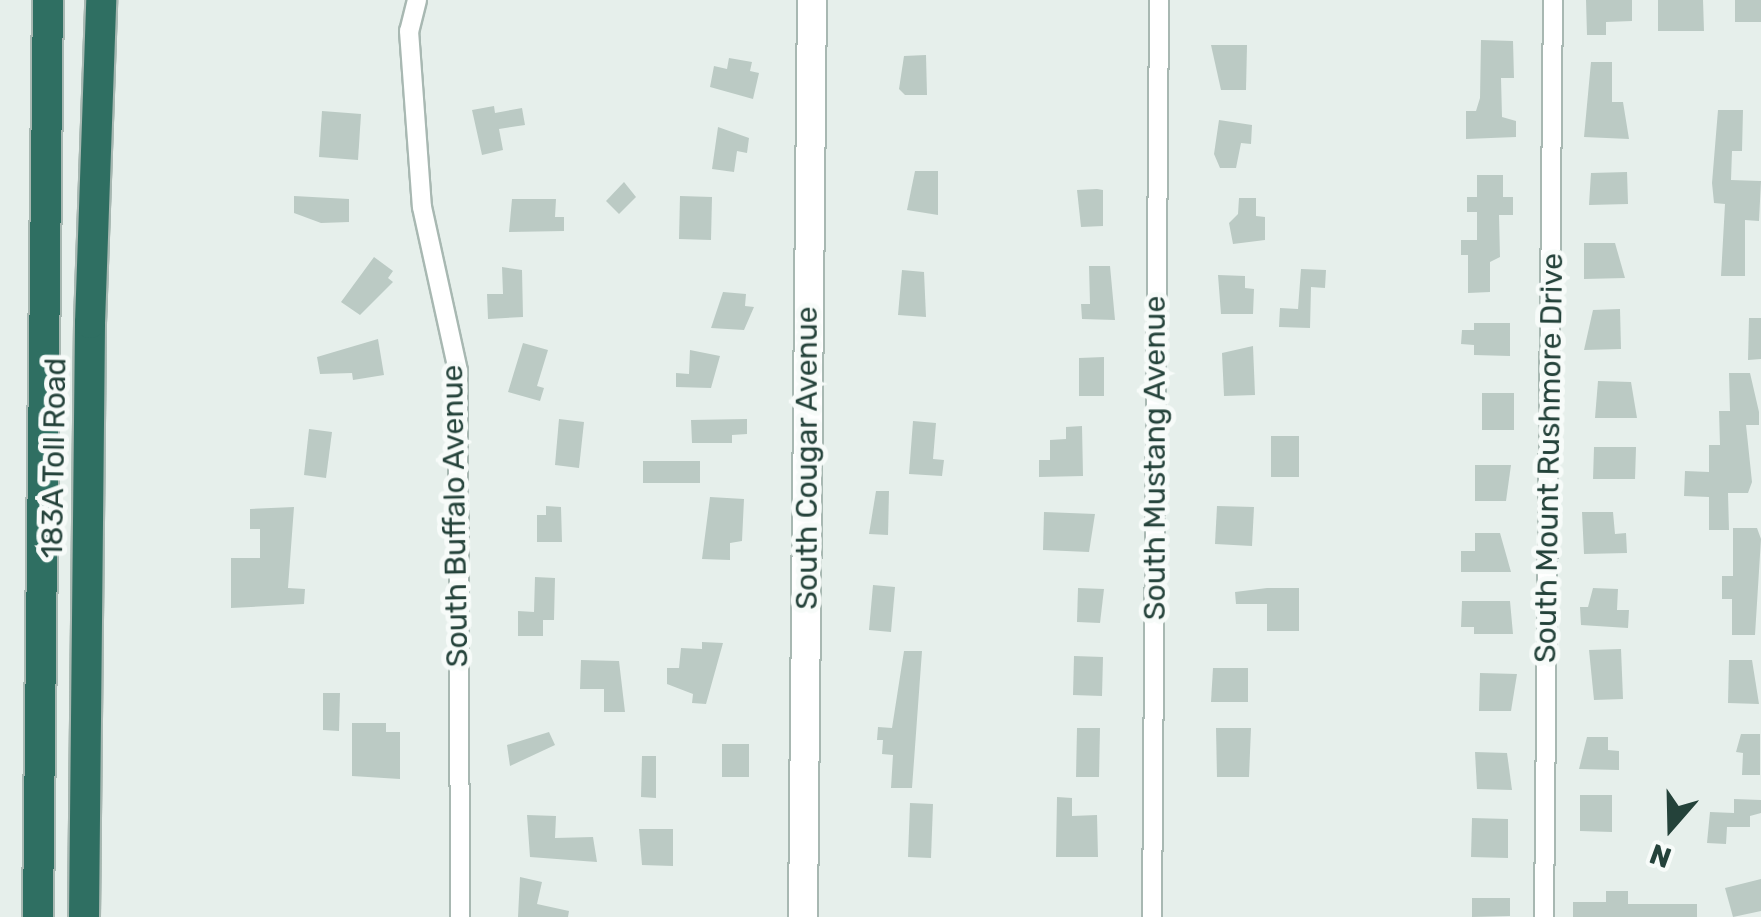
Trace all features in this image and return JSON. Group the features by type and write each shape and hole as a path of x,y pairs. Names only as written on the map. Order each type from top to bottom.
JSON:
{"highway":[{"name":"183A Toll Road","path":"38,917 48,0"},
{"name":"183A Toll Road","path":"84,917 90,322 101,0"}],"street":[{"name":"South Buffalo Avenue","path":"416,0 408,32 422,207 458,371 460,917"},
{"name":"South Cougar Avenue","path":"803,917 812,0"},
{"name":"South Mustang Avenue","path":"1152,917 1159,0"},
{"name":"South Mount Rushmore Drive","path":"1544,917 1553,0"}],"building":[{"path":"1586,0 1632,0 1632,21 1606,22 1606,35 1587,35"},
{"path":"1658,0 1703,0 1704,31 1658,31"},
{"path":"1735,0 1761,0 1761,22 1735,22"},
{"path":"1481,40 1513,41 1514,78 1501,78 1502,117 1516,121 1516,137 1466,139 1466,111 1476,111 1480,98"},
{"path":"1211,45 1247,45 1246,90 1221,90"},
{"path":"926,55 927,95 905,95 899,89 904,56"},
{"path":"729,58 752,62 750,71 759,73 753,99 710,87 714,66 727,69"},
{"path":"1591,62 1612,62 1612,102 1623,102 1629,139 1584,137"},
{"path":"494,106 495,113 522,108 525,125 499,129 503,150 482,155 472,110"},
{"path":"1718,110 1743,110 1742,151 1732,151 1731,180 1761,181 1759,221 1745,220 1745,276 1721,276 1725,204 1714,203 1712,183"},
{"path":"322,111 361,114 358,160 319,157"},
{"path":"1219,120 1252,125 1251,144 1241,143 1236,168 1220,168 1214,154"},
{"path":"718,127 749,138 747,153 737,151 734,172 712,169"},
{"path":"915,171 938,171 938,215 907,210"},
{"path":"1627,172 1628,204 1589,205 1591,173"},
{"path":"1477,175 1503,175 1503,197 1513,197 1513,215 1499,215 1500,257 1490,262 1490,292 1468,293 1468,255 1461,255 1461,240 1477,240 1477,212 1467,212 1467,197 1477,197"},
{"path":"624,182 636,197 619,214 606,201"},
{"path":"1077,190 1103,190 1103,226 1081,227"},
{"path":"294,196 349,199 349,222 321,223 294,213"},
{"path":"680,196 712,197 711,240 679,239"},
{"path":"1239,198 1256,198 1256,216 1265,217 1265,240 1233,244 1229,223 1238,214"},
{"path":"512,199 556,199 555,217 564,217 564,231 509,232"},
{"path":"1584,243 1615,243 1625,278 1584,279"},
{"path":"374,257 393,271 388,278 393,282 360,315 341,302"},
{"path":"1089,266 1110,266 1115,320 1082,319 1081,304 1090,304"},
{"path":"502,267 522,270 523,317 488,319 487,294 503,294"},
{"path":"1301,269 1326,270 1325,288 1311,287 1310,328 1279,327 1280,308 1298,309"},
{"path":"902,270 924,272 926,317 898,315"},
{"path":"1218,275 1245,276 1245,288 1254,289 1253,314 1221,314"},
{"path":"723,292 746,294 745,306 754,307 744,330 711,328"},
{"path":"1620,309 1621,349 1584,350 1593,310"},
{"path":"1749,318 1761,318 1761,359 1748,360"},
{"path":"1474,323 1510,323 1510,356 1474,355 1474,345 1461,344 1462,330 1474,330"},
{"path":"378,339 384,375 353,380 352,373 320,374 317,357"},
{"path":"523,343 548,350 537,386 544,388 540,401 508,392"},
{"path":"1253,346 1255,395 1224,396 1222,353"},
{"path":"690,350 720,356 711,388 676,387 676,373 689,374"},
{"path":"1104,357 1104,396 1079,396 1079,358"},
{"path":"1729,373 1750,373 1759,412 1759,425 1746,425 1752,482 1748,493 1728,493 1729,530 1709,530 1709,497 1684,496 1685,471 1709,472 1709,445 1720,445 1719,411 1730,411"},
{"path":"1598,381 1631,382 1637,418 1595,418"},
{"path":"1482,393 1514,393 1514,430 1482,430"},
{"path":"559,419 584,422 579,468 555,465"},
{"path":"747,419 747,434 732,435 732,443 692,443 691,420"},
{"path":"913,421 936,423 933,459 944,460 942,476 909,474"},
{"path":"1082,426 1083,476 1039,477 1039,460 1050,460 1050,440 1066,439 1066,427"},
{"path":"309,429 332,432 326,478 304,475"},
{"path":"1271,436 1299,436 1299,477 1271,477"},
{"path":"1594,447 1636,447 1635,479 1593,479"},
{"path":"643,461 700,461 700,483 643,483"},
{"path":"1475,465 1511,465 1506,501 1475,501"},
{"path":"876,491 889,491 888,535 869,534"},
{"path":"710,497 744,499 742,541 730,543 730,560 702,559"},
{"path":"546,506 561,507 562,542 537,542 537,515 546,515"},
{"path":"1217,506 1254,507 1252,546 1215,544"},
{"path":"294,507 288,588 305,589 304,604 231,608 231,558 260,558 260,529 250,529 250,509"},
{"path":"1044,512 1095,514 1089,552 1043,550"},
{"path":"1582,512 1613,512 1615,534 1626,533 1627,553 1584,554"},
{"path":"1733,528 1757,528 1761,539 1755,635 1732,635 1732,599 1722,599 1722,576 1733,576"},
{"path":"1475,533 1500,533 1511,572 1461,572 1461,551 1475,551"},
{"path":"535,577 555,578 554,620 543,620 543,636 518,636 518,611 534,612"},
{"path":"873,585 895,587 891,632 869,630"},
{"path":"1078,588 1104,589 1100,623 1077,622"},
{"path":"1299,588 1299,631 1267,631 1267,604 1236,604 1235,592"},
{"path":"1593,588 1618,589 1617,610 1629,610 1628,628 1581,625 1580,607 1588,607"},
{"path":"1462,601 1510,601 1513,634 1474,634 1474,627 1461,627"},
{"path":"702,642 723,643 706,704 692,703 693,694 667,684 667,668 679,668 681,648 702,649"},
{"path":"1621,649 1623,699 1594,700 1589,650"},
{"path":"904,651 922,651 912,788 891,788 893,755 882,754 883,740 877,740 878,727 892,728"},
{"path":"1074,656 1103,657 1102,696 1073,695"},
{"path":"581,660 619,661 625,712 604,712 604,689 580,689"},
{"path":"1729,660 1752,660 1759,704 1728,703"},
{"path":"1213,668 1248,668 1248,702 1211,702"},
{"path":"1480,673 1517,674 1511,711 1479,711"},
{"path":"323,693 340,693 339,731 323,730"},
{"path":"352,723 386,723 386,732 400,732 400,779 352,776"},
{"path":"1077,728 1100,728 1099,777 1076,777"},
{"path":"1216,728 1251,728 1249,777 1217,777"},
{"path":"549,732 555,745 510,766 507,745"},
{"path":"1741,734 1760,734 1760,775 1742,775 1743,753 1736,752"},
{"path":"1587,737 1608,737 1608,750 1619,751 1619,770 1579,769"},
{"path":"722,744 749,744 749,777 722,777"},
{"path":"1475,752 1507,753 1512,790 1477,789"},
{"path":"642,756 656,756 656,798 641,797"},
{"path":"1580,795 1612,795 1612,832 1580,831"},
{"path":"1057,797 1072,798 1072,816 1097,815 1098,857 1056,857"},
{"path":"1734,799 1761,800 1761,813 1750,816 1750,827 1727,827 1726,844 1707,843 1710,812 1734,813"},
{"path":"910,803 933,804 931,858 908,857"},
{"path":"527,815 556,816 555,838 593,837 597,862 530,857"},
{"path":"1472,818 1508,819 1508,858 1471,857"},
{"path":"639,829 673,829 673,866 642,865"},
{"path":"520,877 542,882 537,904 569,911 568,917 518,917"},
{"path":"1761,879 1761,911 1733,917 1725,888"},
{"path":"1606,891 1628,891 1628,904 1697,904 1697,917 1573,917 1573,902 1606,902"},
{"path":"1472,898 1510,898 1510,916 1472,917"}]}
